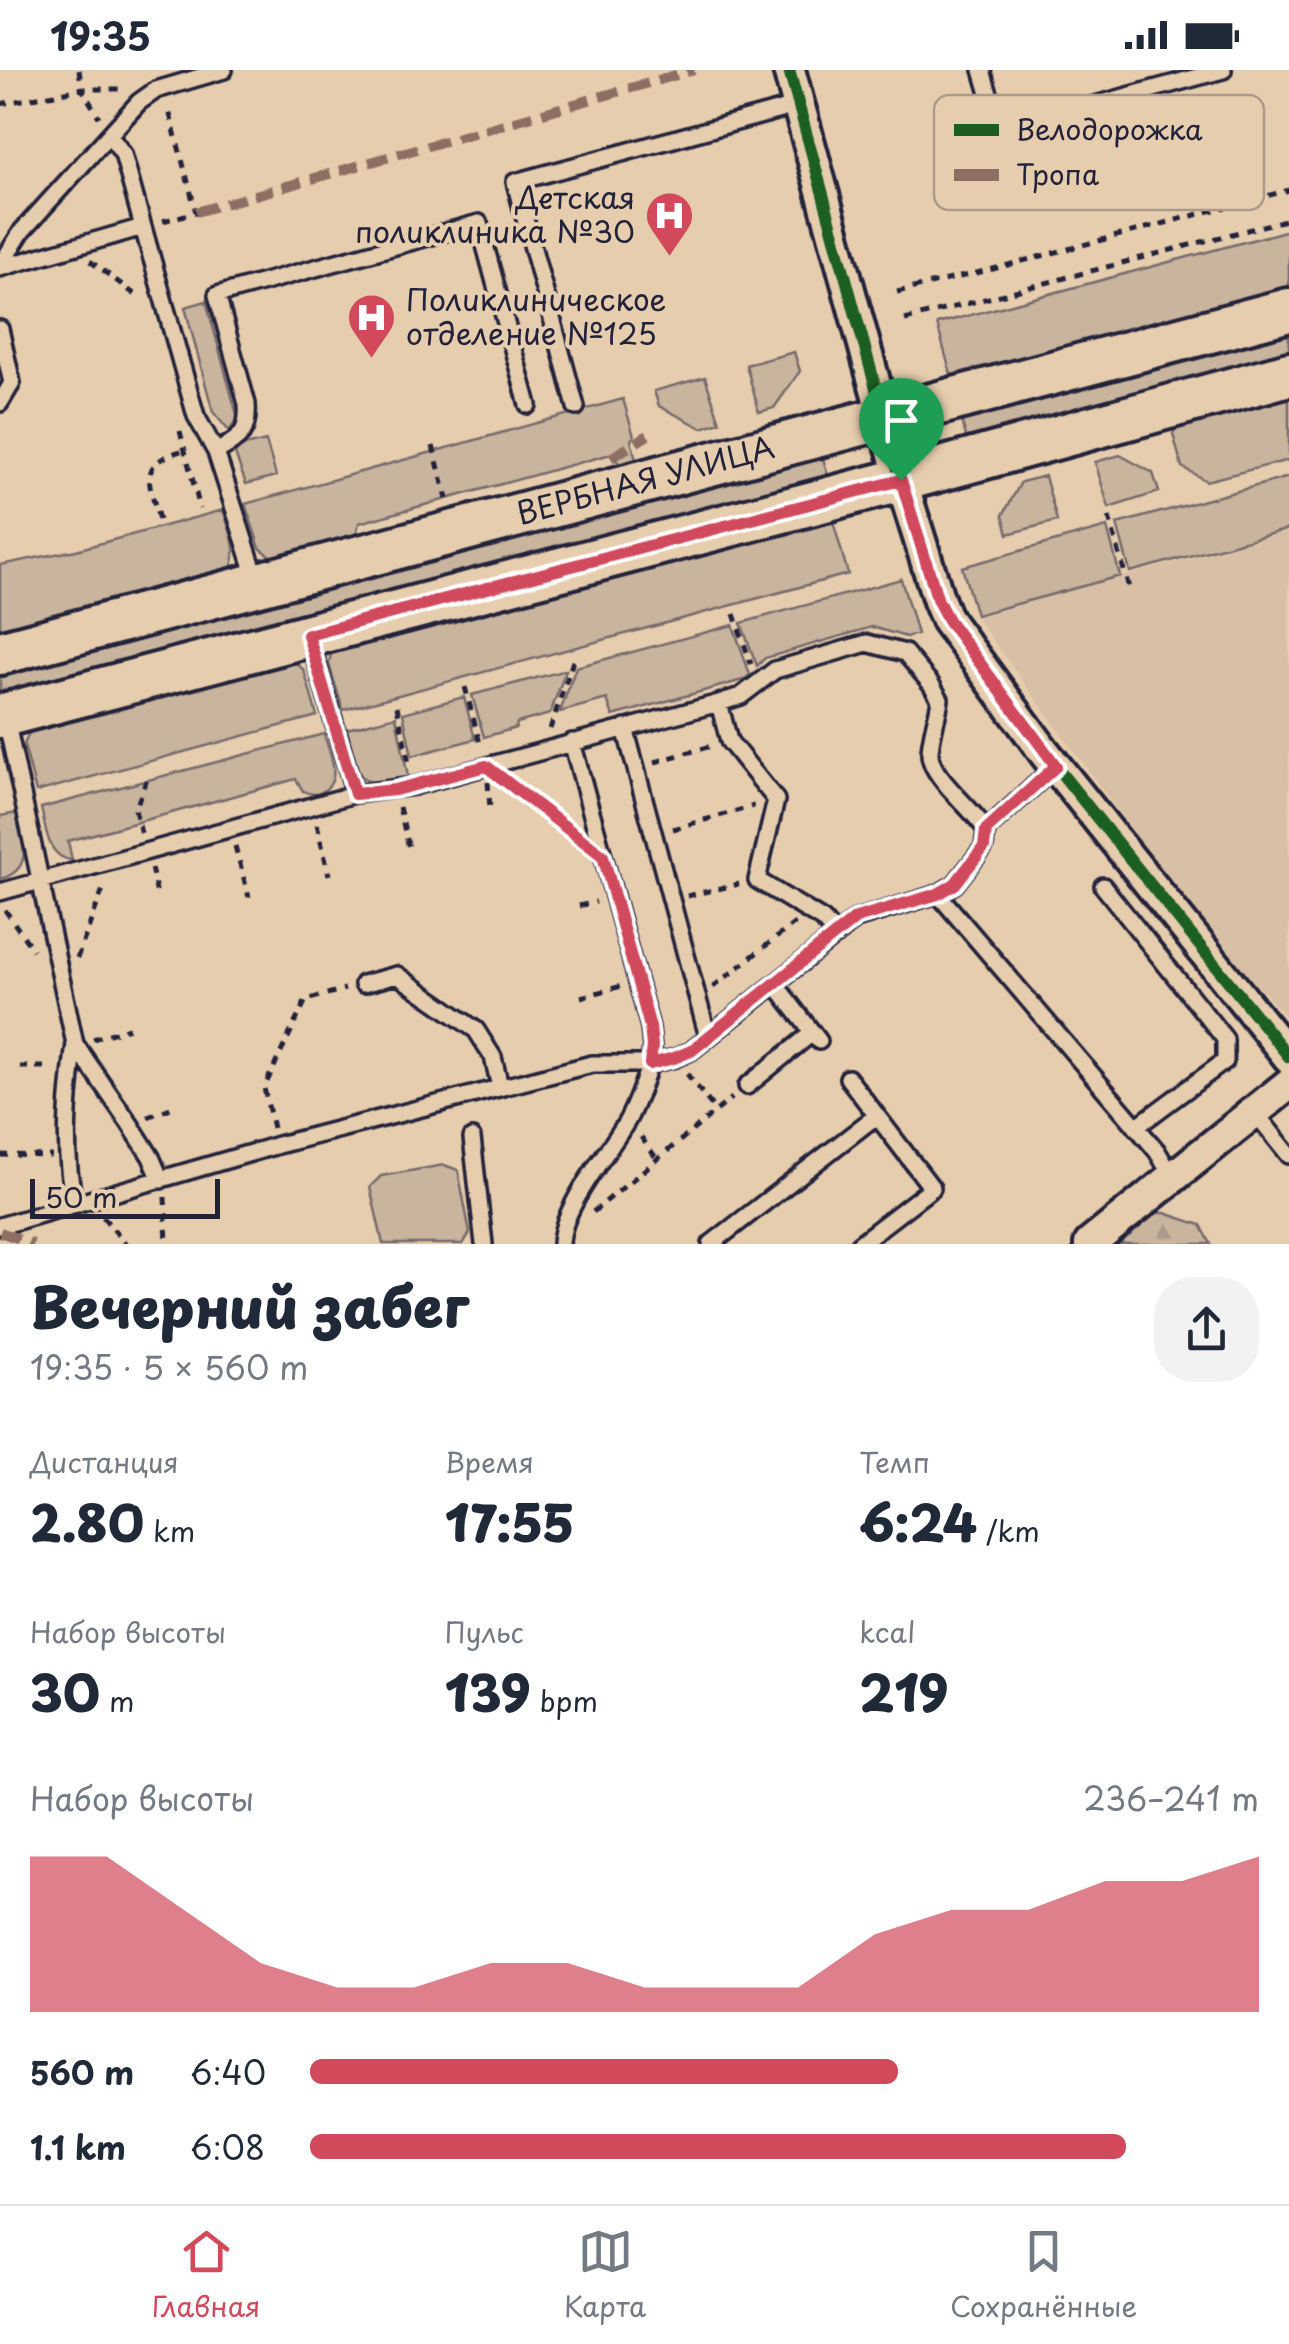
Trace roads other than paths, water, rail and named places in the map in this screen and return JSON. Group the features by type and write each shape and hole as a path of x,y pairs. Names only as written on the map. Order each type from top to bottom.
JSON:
{"main road":[{"name":"ВЕРБНАЯ УЛИЦА","path":"0,653 1289,310"},
{"name":"ВЕРБНАЯ УЛИЦА","path":"2,716 1289,374"}],"street":[{"path":"789,70 938,601 1056,766 1289,1057"},
{"path":"1090,1244 1289,1084"}],"lane":[{"path":"0,267 22,231 139,102 156,90 224,70"},
{"path":"982,70 989,95"},
{"path":"1132,95 1223,70"},
{"path":"576,407 515,182 799,105"},
{"path":"109,135 123,154 196,416 216,452 258,586"},
{"path":"216,452 239,438 248,418 218,296 479,224 528,405"},
{"path":"0,267 143,227"},
{"path":"0,329 12,383 0,402"},
{"path":"308,635 355,794"},
{"path":"0,892 355,794 414,786 719,703 741,696 775,670 867,643 904,653 931,684 940,699 930,760 938,776 976,814 986,830 984,847 955,884 938,894 856,918 691,1051 674,1058 650,1064 592,1064 278,1145 0,1226"},
{"path":"719,703 729,741 776,800 757,880 824,920 835,934"},
{"path":"2,716 74,1044 68,1157 70,1184 82,1202"},
{"path":"625,728 708,1037"},
{"path":"561,1242 570,1211 628,1120 641,1092 652,1046 572,742"},
{"path":"986,830 1056,766"},
{"path":"1103,886 1226,1039 1224,1061 1136,1127"},
{"path":"938,894 1157,1151 1173,1178"},
{"path":"363,984 398,975 476,1030 493,1057 500,1087"},
{"path":"747,1086 816,1037 775,984"},
{"path":"74,1044 140,1140 161,1180"},
{"path":"848,1078 932,1188 858,1244"},
{"path":"1254,1111 1289,1156"},
{"path":"711,1244 876,1116"},
{"path":"472,1138 484,1244"}],"place":[{"name":"Детская поликлиника №30","path":"670,258"},
{"name":"Поликлиническое отделение №125","path":"371,360"}]}
